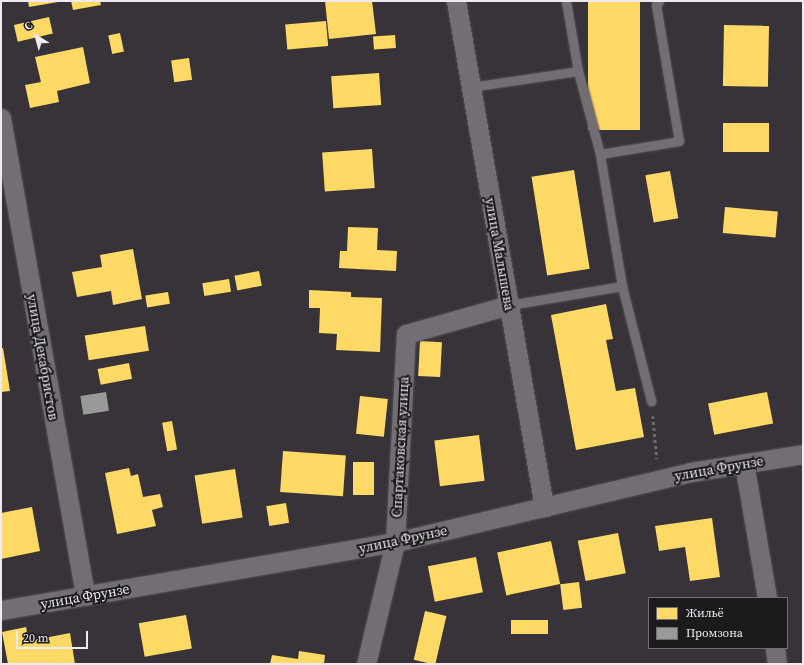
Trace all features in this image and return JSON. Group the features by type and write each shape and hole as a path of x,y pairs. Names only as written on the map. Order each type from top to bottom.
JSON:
{"street":[{"name":"улица Малышева","path":"456,1 544,507"},
{"name":"улица Декабристов","path":"1,118 85,596"},
{"name":"Спартаковская улица","path":"366,664 395,542 406,334 509,305"},
{"name":"улица Фрунзе","path":"1,610 395,542 659,479 744,463 803,454"},
{"path":"744,463 767,597"},
{"path":"775,649 777,664"}],"lane":[{"path":"566,1 578,71 600,154 622,286 651,402"},
{"path":"600,154 679,141 656,5 659,1"},
{"path":"471,88 578,71"},
{"path":"509,305 622,286"}],"path":[{"path":"651,402 659,479"}],"building: Жильё":[{"path":"28,1 58,1 58,2 29,7"},
{"path":"71,1 100,1 101,5 73,10"},
{"path":"325,1 372,1 376,34 329,39"},
{"path":"588,1 640,1 640,130 588,130"},
{"path":"49,17 53,34 18,42 14,25"},
{"path":"326,21 328,46 287,49 285,25"},
{"path":"724,25 769,26 768,87 723,86"},
{"path":"120,33 124,52 112,54 108,35"},
{"path":"395,35 396,48 374,50 373,37"},
{"path":"83,47 90,83 57,91 59,102 30,108 25,85 41,82 35,57"},
{"path":"189,58 192,80 174,82 171,61"},
{"path":"379,73 381,105 333,108 331,76"},
{"path":"723,123 769,123 769,152 723,152"},
{"path":"372,149 375,188 325,191 322,152"},
{"path":"574,170 590,269 547,275 532,177"},
{"path":"670,171 678,218 654,223 645,175"},
{"path":"725,207 778,212 776,238 723,233"},
{"path":"348,227 378,228 377,250 397,251 396,271 339,268 340,251 347,251"},
{"path":"133,249 142,299 113,305 111,291 77,297 72,272 102,267 100,255"},
{"path":"259,271 262,286 237,290 234,276"},
{"path":"229,279 231,292 204,296 202,283"},
{"path":"309,290 351,292 351,297 382,298 380,352 336,350 337,334 319,333 320,308 309,308"},
{"path":"168,292 170,304 147,307 145,296"},
{"path":"606,304 613,339 606,340 616,391 635,388 644,437 576,450 551,315"},
{"path":"145,326 149,351 89,360 85,336"},
{"path":"420,341 442,342 440,377 418,376"},
{"path":"3,348 10,391 1,392 1,349"},
{"path":"129,363 132,379 101,385 98,369"},
{"path":"767,392 773,423 714,435 708,403"},
{"path":"360,396 388,399 384,437 356,434"},
{"path":"172,421 177,450 167,451 162,423"},
{"path":"479,435 485,481 440,486 434,440"},
{"path":"283,451 346,455 343,496 280,492"},
{"path":"353,462 374,462 374,495 353,495"},
{"path":"129,468 131,476 138,474 143,497 160,494 163,507 152,510 156,526 117,534 105,473"},
{"path":"235,469 243,517 202,524 195,475"},
{"path":"286,503 289,523 269,526 266,506"},
{"path":"32,507 40,551 1,559 1,513"},
{"path":"712,518 720,577 690,581 685,547 659,551 655,526"},
{"path":"618,533 626,573 586,581 578,541"},
{"path":"551,541 560,584 506,595 497,552"},
{"path":"476,557 483,592 435,602 428,566"},
{"path":"579,582 582,608 563,610 560,584"},
{"path":"425,611 446,616 435,664 414,660"},
{"path":"186,615 192,648 145,657 139,623"},
{"path":"511,620 548,620 548,634 511,634"},
{"path":"26,627 29,641 70,633 75,664 8,664 2,632"},
{"path":"299,651 325,655 324,664 270,664 272,655 298,659"}],"building: Промзона":[{"path":"106,392 109,411 83,415 80,396"}]}
